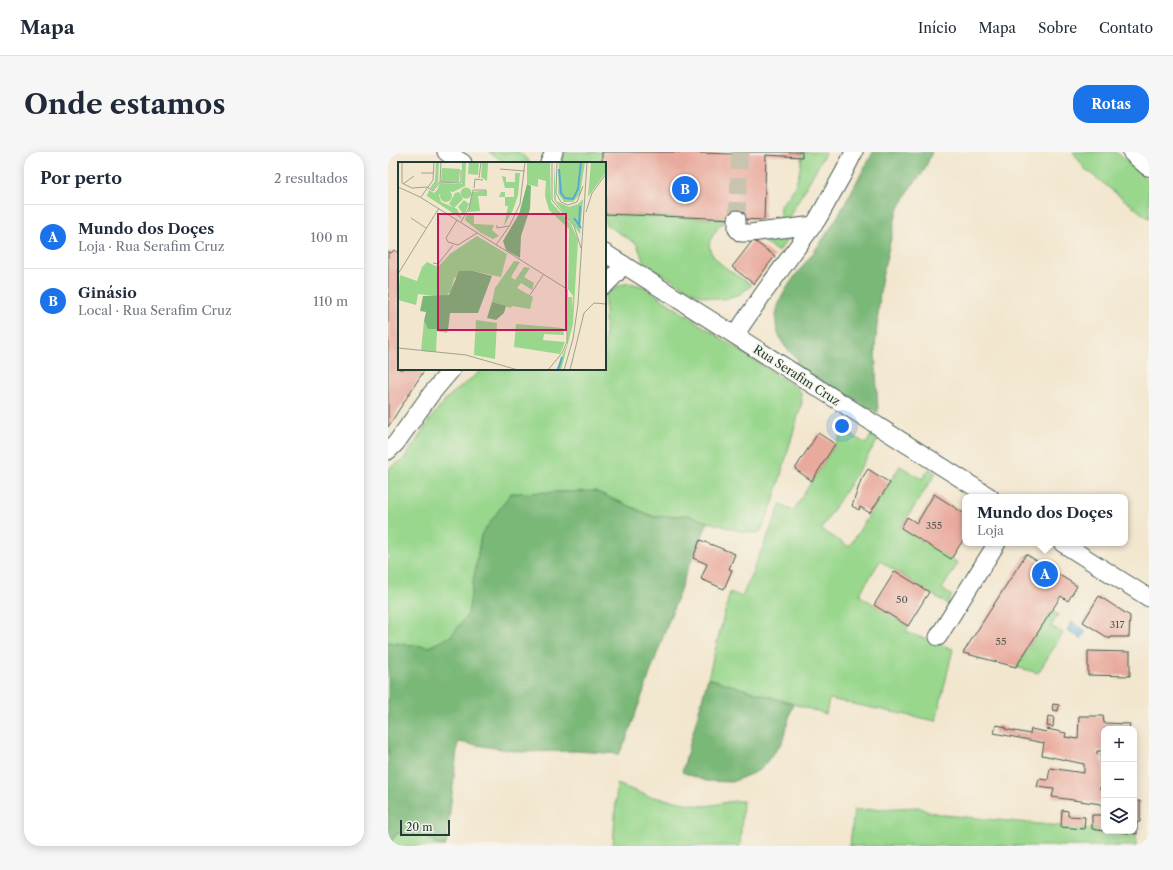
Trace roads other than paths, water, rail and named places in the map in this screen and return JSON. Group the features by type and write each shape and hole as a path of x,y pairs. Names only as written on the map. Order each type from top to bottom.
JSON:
{"main road":[{"path":"1134,152 1149,165"}],"street":[{"path":"446,152 461,162"},
{"path":"549,162 554,152"},
{"path":"735,335 814,225 833,193 854,152"},
{"path":"737,219 737,229 741,233 757,233 814,225"},
{"name":"Rua Serafim Cruz","path":"606,254 985,494"},
{"path":"606,284 616,274 622,264"},
{"path":"388,451 396,443 431,394 451,370"},
{"path":"938,637 995,546"},
{"path":"1067,546 1149,598"}],"water":[{"path":"1072,622 1086,631 1081,639 1067,630"}],"tunnel":[{"path":"737,219 740,152"}],"place":[{"name":"Ginásio","path":"685,189"},
{"name":"Mundo dos Doçes","path":"1045,574"}]}
